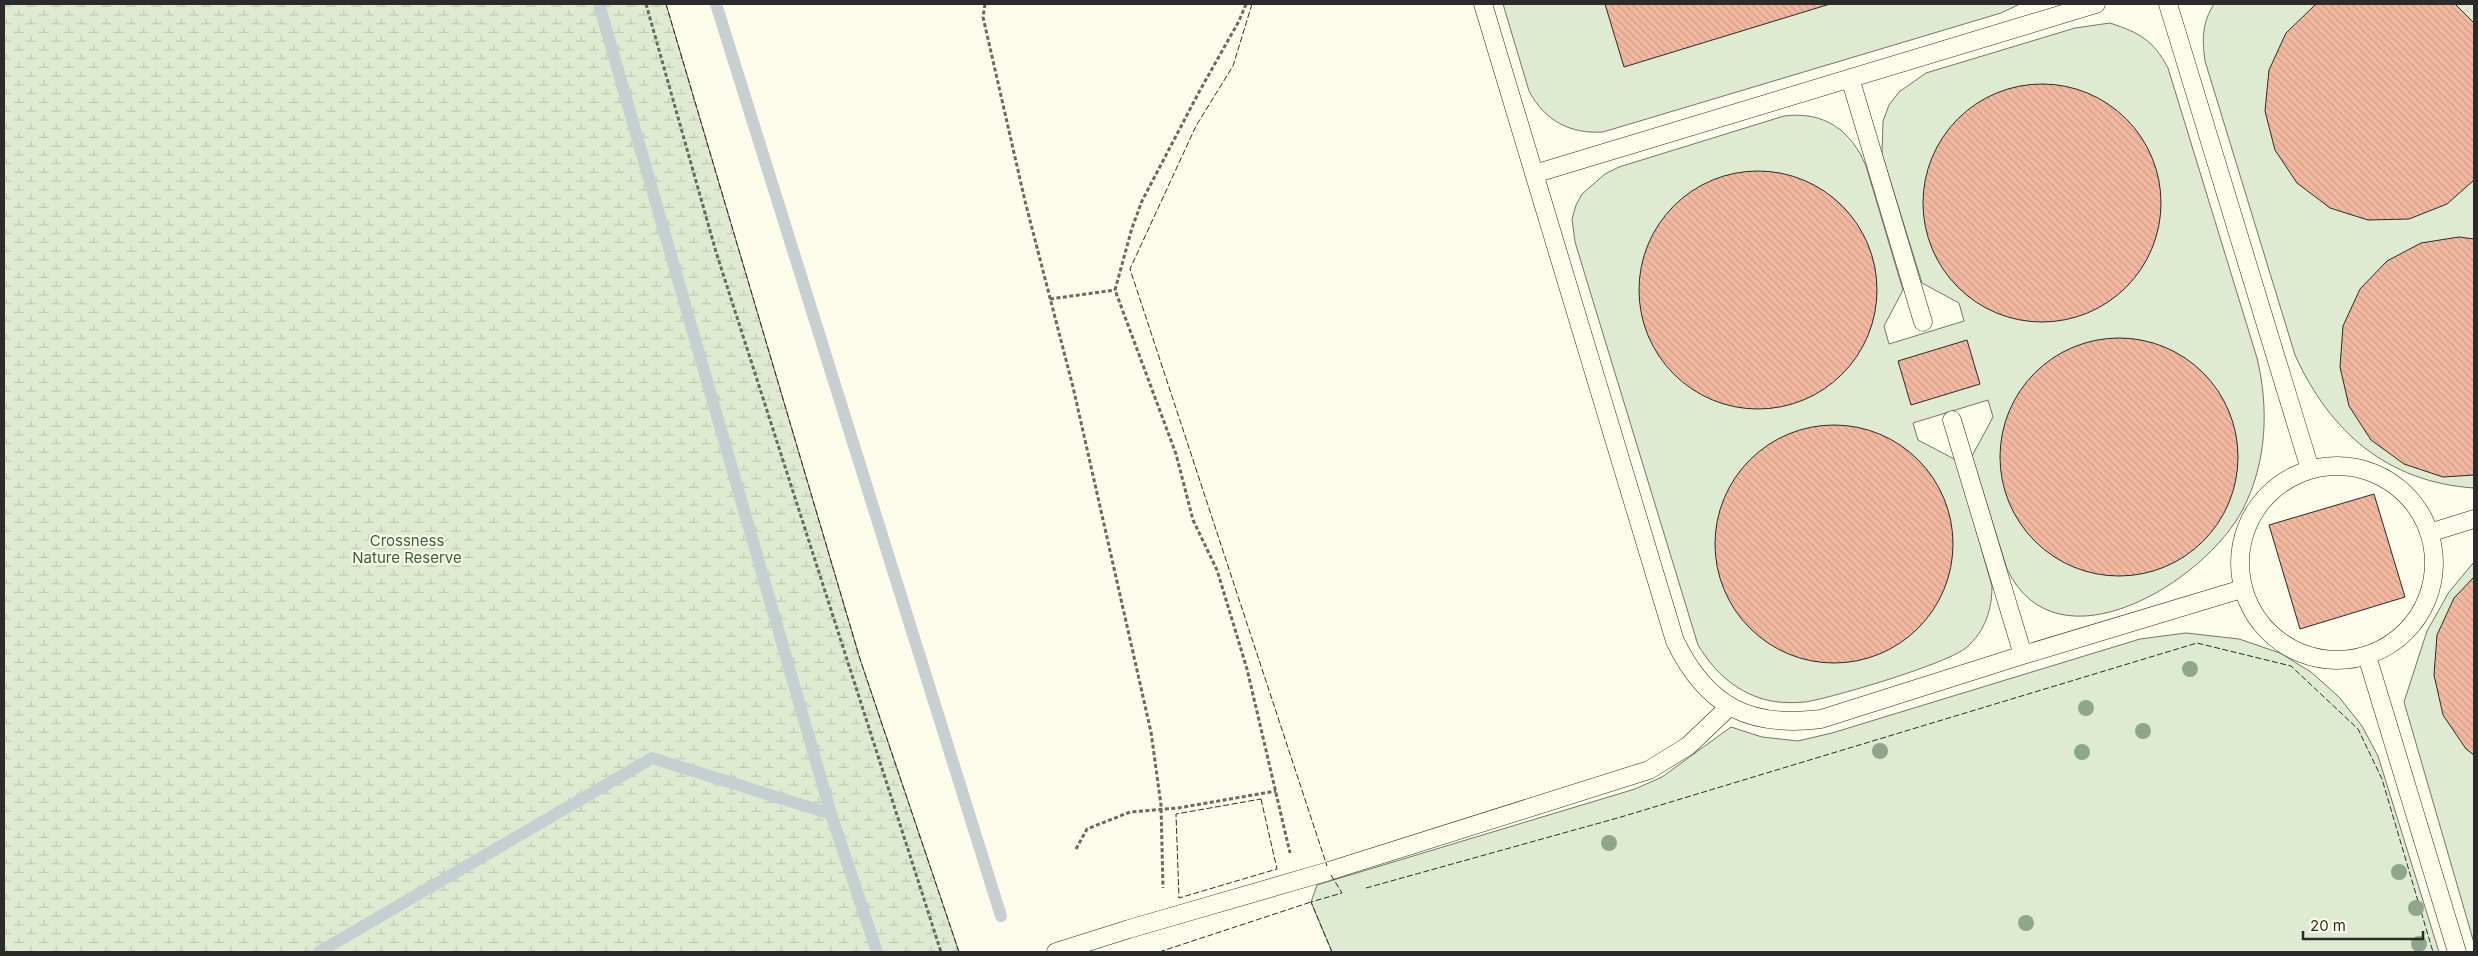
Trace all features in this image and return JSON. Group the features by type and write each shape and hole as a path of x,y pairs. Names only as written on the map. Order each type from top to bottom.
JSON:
{"lane":[{"path":"1482,4 1675,641 1696,676 1712,694 1747,716 1770,721 1794,722 1821,718 2242,589"},
{"path":"1534,174 1850,78 2077,6 2096,4"},
{"path":"2168,4 2310,470"},
{"path":"1850,78 1923,322"},
{"path":"1952,420 2023,655"},
{"path":"2317,466 2350,466 2381,475 2408,495 2426,523 2434,554 2432,587 2418,617 2395,642 2367,656 2336,661 2305,656 2277,641 2255,618 2242,589 2238,558 2246,527 2262,500 2286,479 2310,470 2317,466"},
{"path":"2429,533 2474,519"},
{"path":"2367,656 2457,952"},
{"path":"1056,952 1296,880 1649,770 1688,746 1730,706"}],"path":[{"path":"646,4 716,252 941,952"},
{"path":"985,4 983,17 989,48 1080,415 1151,732 1161,809 1163,897 1168,917"},
{"path":"1246,4 1239,21 1194,100 1142,201 1132,228 1115,290 1176,454 1193,520 1216,570 1247,669 1296,880"},
{"path":"1050,299 1115,290"},
{"path":"1076,849 1086,828 1130,812 1186,807 1276,791"}],"green space":[{"name":"Crossness Nature Reserve","path":"4,4 666,4 860,659 959,952 4,952"},
{"path":"1503,4 2020,4 2001,13 1603,132 1591,132 1580,131 1560,124 1551,118 1535,101 1529,91"},
{"path":"2214,4 2474,4 2474,488 2443,484 2414,476 2388,464 2365,448 2344,429 2309,383 2295,355 2205,61 2204,31 2207,18"},
{"path":"2110,23 2130,30 2145,39 2157,51 2168,68 2257,358 2263,396 2264,435 2257,473 2243,509 2224,537 2198,564 2165,587 2130,605 2094,615 2060,614 2030,600 2007,569 1972,456 1993,417 1988,400 1913,423 1918,440 1956,460 1992,586 1991,603 1983,627 1967,647 1938,662 1890,679 1819,699 1788,703 1771,701 1759,698 1738,688 1712,665 1698,645 1575,242 1572,219 1582,194 1605,174 1619,167 1784,116 1798,115 1824,120 1844,133 1860,153 1866,166 1903,290 1884,326 1889,344 1964,321 1959,303 1922,283 1882,154 1883,121 1889,105 1899,92 1926,73 2075,28"},
{"path":"2474,562 2474,943 2404,702 2427,631 2449,592"},
{"path":"2186,633 2239,639 2280,653 2311,672 2339,697 2362,726 2378,756 2439,952 1332,952 1311,902 1317,885 1635,789 1662,777 1731,727 1762,737 1798,741 1832,733 2140,639"}],"building":[{"path":"1605,4 1830,4 1624,67"},
{"path":"2316,4 2455,4 2474,23 2474,180 2447,204 2409,219 2368,220 2330,208 2297,183 2275,150 2265,111 2269,70 2286,33"},
{"path":"2030,84 2054,84 2077,89 2098,98 2118,111 2134,127 2147,147 2156,168 2161,191 2159,226 2152,249 2134,279 2118,295 2098,308 2077,317 2054,322 2030,322 2007,317 1986,308 1966,295 1950,279 1937,259 1928,238 1923,215 1923,191 1928,168 1937,147 1950,127 1966,111 1986,98 2007,89"},
{"path":"1746,171 1770,171 1793,176 1814,185 1834,198 1850,214 1863,234 1872,255 1877,278 1875,313 1868,336 1850,366 1834,382 1814,395 1793,404 1770,409 1746,409 1723,404 1702,395 1682,382 1666,366 1653,346 1644,325 1639,302 1639,278 1644,255 1653,234 1666,214 1682,198 1702,185 1723,176"},
{"path":"2459,237 2474,239 2474,475 2443,477 2404,464 2371,440 2349,406 2340,367 2343,326 2360,289 2387,261 2421,243"},
{"path":"2107,338 2131,338 2154,343 2175,352 2195,365 2211,381 2224,401 2233,422 2238,445 2236,480 2229,503 2211,533 2195,549 2175,562 2154,571 2131,576 2107,576 2084,571 2063,562 2043,549 2027,533 2014,513 2005,492 2000,469 2000,445 2005,422 2014,401 2027,381 2043,365 2063,352 2084,343"},
{"path":"1967,340 1980,384 1911,405 1898,361"},
{"path":"1822,425 1846,425 1869,430 1890,439 1910,452 1926,468 1939,488 1948,509 1953,532 1951,567 1944,590 1926,620 1910,636 1890,649 1869,658 1846,663 1822,663 1799,658 1778,649 1758,636 1742,620 1729,600 1720,579 1715,556 1715,532 1720,509 1729,488 1742,468 1758,452 1778,439 1799,430"},
{"path":"2374,494 2405,597 2300,629 2269,525"},
{"path":"2474,577 2474,755 2466,749 2443,715 2434,675 2437,635 2454,598"}],"waterway":[{"path":"599,4 831,814 877,952"},
{"path":"716,4 1001,916"},
{"path":"319,952 652,758 831,814"}],"fence":[{"path":"666,4 860,659 959,952"},
{"path":"1252,4 1233,66 1196,126 1130,269 1327,866"},
{"path":"1366,888 1621,817 2197,643 2291,666 2358,729 2382,779 2433,952"},
{"path":"1261,799 1277,869 1179,898 1176,814 1261,799"},
{"path":"1331,875 1342,893 1311,902 1332,952"},
{"path":"1159,952 1311,902"}]}
